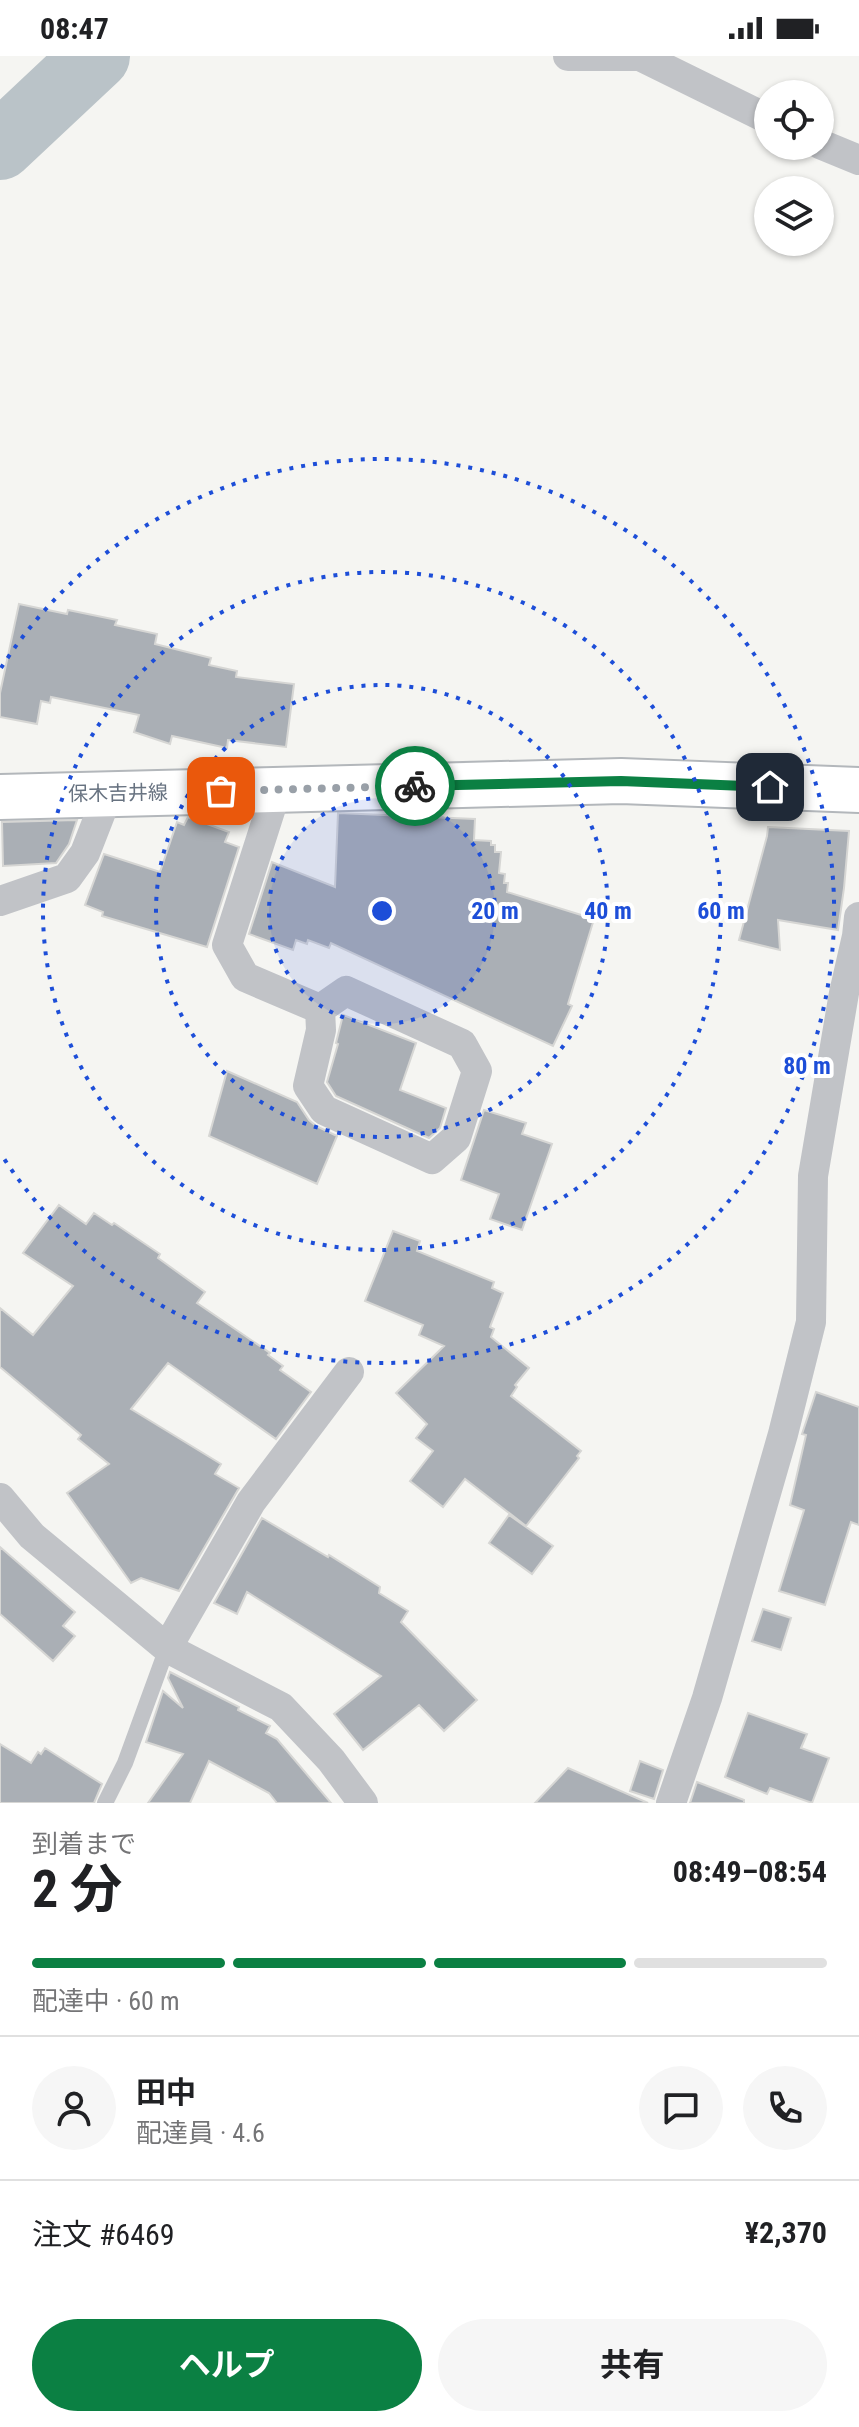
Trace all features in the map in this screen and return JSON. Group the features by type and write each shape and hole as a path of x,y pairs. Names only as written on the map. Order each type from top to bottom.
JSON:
{"main road":[{"name":"保木吉井線","path":"0,797 621,781 859,790"}],"street":[{"path":"568,56 640,56 754,112"},
{"path":"834,150 859,160"},
{"path":"277,789 227,945 245,977 320,1009"},
{"path":"0,901 67,878 85,853 108,794"},
{"path":"671,1803 707,1698 783,1434 811,1322 813,1176 859,917"},
{"path":"346,991 462,1044 477,1071 456,1138 432,1159 324,1110 308,1086 321,1030 320,1009 346,991"},
{"path":"167,1648 251,1502 349,1372"},
{"path":"0,1498 32,1536 167,1648 281,1707 331,1760 363,1803"}],"lane":[{"path":"105,1803 125,1763 167,1648"}],"building":[{"path":"19,604 117,620 115,625 157,634 155,644 211,658 209,665 237,671 236,677 294,684 286,747 228,740 227,748 172,736 170,744 134,732 139,715 51,697 50,703 41,701 37,724 0,717 0,693"},
{"path":"338,813 475,819 474,840 491,841 495,852 501,852 499,873 505,874 507,892 594,919 568,1004 572,1006 553,1046 331,943 329,948 308,940 307,944 296,940 293,950 249,934 272,862 335,887"},
{"path":"188,817 229,832 225,842 239,847 207,947 102,916 103,912 85,905 104,854 160,872 177,822 184,825"},
{"path":"77,820 69,844 56,863 3,866 2,822"},
{"path":"768,827 849,831 838,930 778,920 780,950 739,940"},
{"path":"343,1015 416,1043 400,1090 446,1108 440,1128 429,1138 336,1096 327,1082"},
{"path":"227,1071 297,1102 316,1126 337,1136 317,1184 209,1136"},
{"path":"484,1110 526,1123 522,1134 552,1144 522,1230 490,1219 499,1194 461,1180"},
{"path":"59,1205 86,1224 94,1213 160,1254 158,1258 205,1292 197,1303 270,1353 268,1355 283,1366 280,1370 311,1392 276,1439 168,1363 131,1409 221,1464 215,1474 239,1488 179,1591 141,1578 131,1583 67,1493 109,1464 78,1439 81,1435 0,1367 0,1308 33,1335 73,1286 23,1253"},
{"path":"393,1231 420,1241 417,1251 494,1282 492,1288 503,1293 490,1327 494,1329 491,1337 529,1368 515,1385 517,1387 511,1396 581,1451 577,1456 579,1458 526,1526 465,1479 443,1507 410,1481 433,1451 416,1438 427,1424 396,1393 444,1346 419,1335 423,1325 365,1301"},
{"path":"816,1392 859,1407 859,1525 851,1522 825,1605 779,1591 804,1510 790,1505 806,1435 802,1434"},
{"path":"509,1515 553,1546 532,1574 489,1543"},
{"path":"262,1518 380,1587 379,1593 408,1611 401,1622 477,1700 444,1731 419,1705 363,1750 334,1714 381,1676 247,1592 237,1614 214,1603"},
{"path":"0,1547 75,1612 63,1626 75,1636 53,1661 0,1614"},
{"path":"763,1609 791,1618 781,1650 752,1641"},
{"path":"170,1672 270,1726 266,1733 277,1739 331,1803 277,1803 269,1793 209,1761 190,1803 148,1803 183,1754 146,1742 163,1691 183,1708 168,1678"},
{"path":"748,1713 807,1734 801,1748 829,1758 812,1803 770,1788 767,1794 725,1777"},
{"path":"0,1744 31,1763 45,1748 102,1784 94,1803 0,1803"},
{"path":"640,1761 663,1770 654,1799 630,1791"},
{"path":"568,1768 648,1803 535,1803"},
{"path":"697,1782 744,1800 744,1803 690,1803"}],"waterway":[{"path":"0,146 96,56"}],"way so far":[{"path":"221,791 415,786"}],"route":[{"path":"415,786 621,781 770,787"}]}
